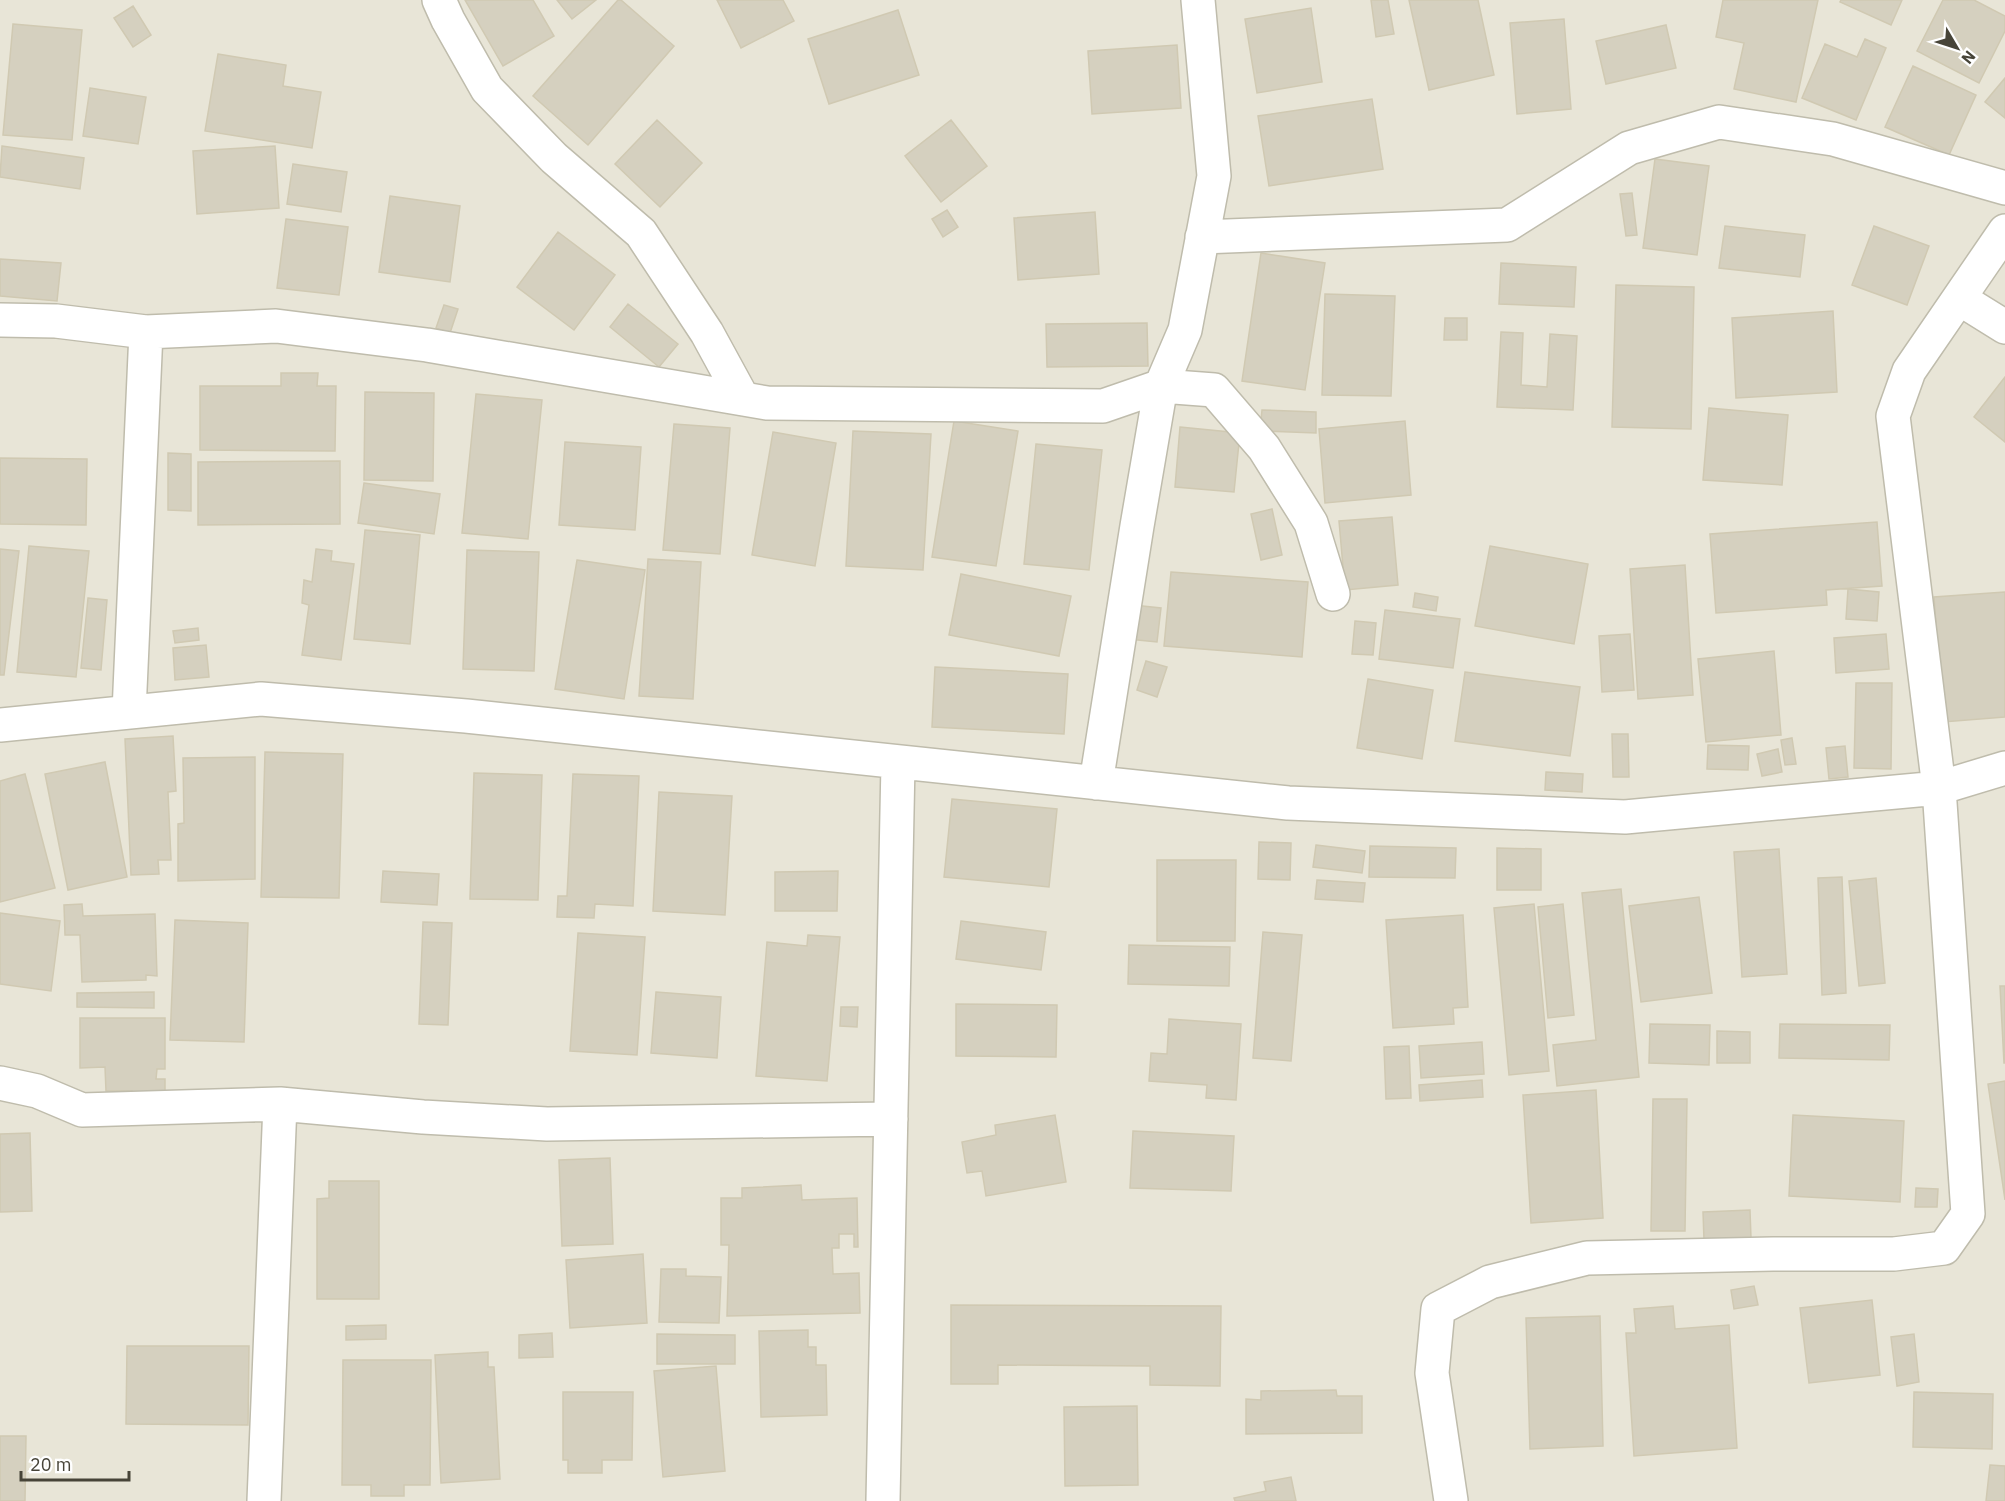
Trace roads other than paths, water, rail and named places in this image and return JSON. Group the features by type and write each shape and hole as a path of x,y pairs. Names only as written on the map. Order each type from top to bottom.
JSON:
{"street":[{"path":"440,0 448,20 487,89 554,158 641,233 707,333 743,399"},
{"path":"1096,783 1161,386 1185,330 1214,176 1198,0"},
{"path":"1202,237 1507,225 1629,148 1719,122 1833,139 2005,188"},
{"path":"1451,1501 1432,1373 1438,1309 1490,1282 1587,1258 1894,1254 1944,1248 1968,1214 1939,788 1893,416 1909,371 2005,231"},
{"path":"1960,299 2005,327"},
{"path":"0,320 56,321 146,332 276,326 427,345 767,403 1104,406 1161,386 1214,390 1263,448 1311,524 1333,594"},
{"path":"129,712 146,332"},
{"path":"0,725 261,699 466,716 1288,803 1625,817 1939,788 2005,768"},
{"path":"883,1501 898,763"},
{"path":"0,1083 37,1091 82,1110 280,1104 423,1117 547,1124 891,1119"},
{"path":"264,1501 280,1104"}]}
